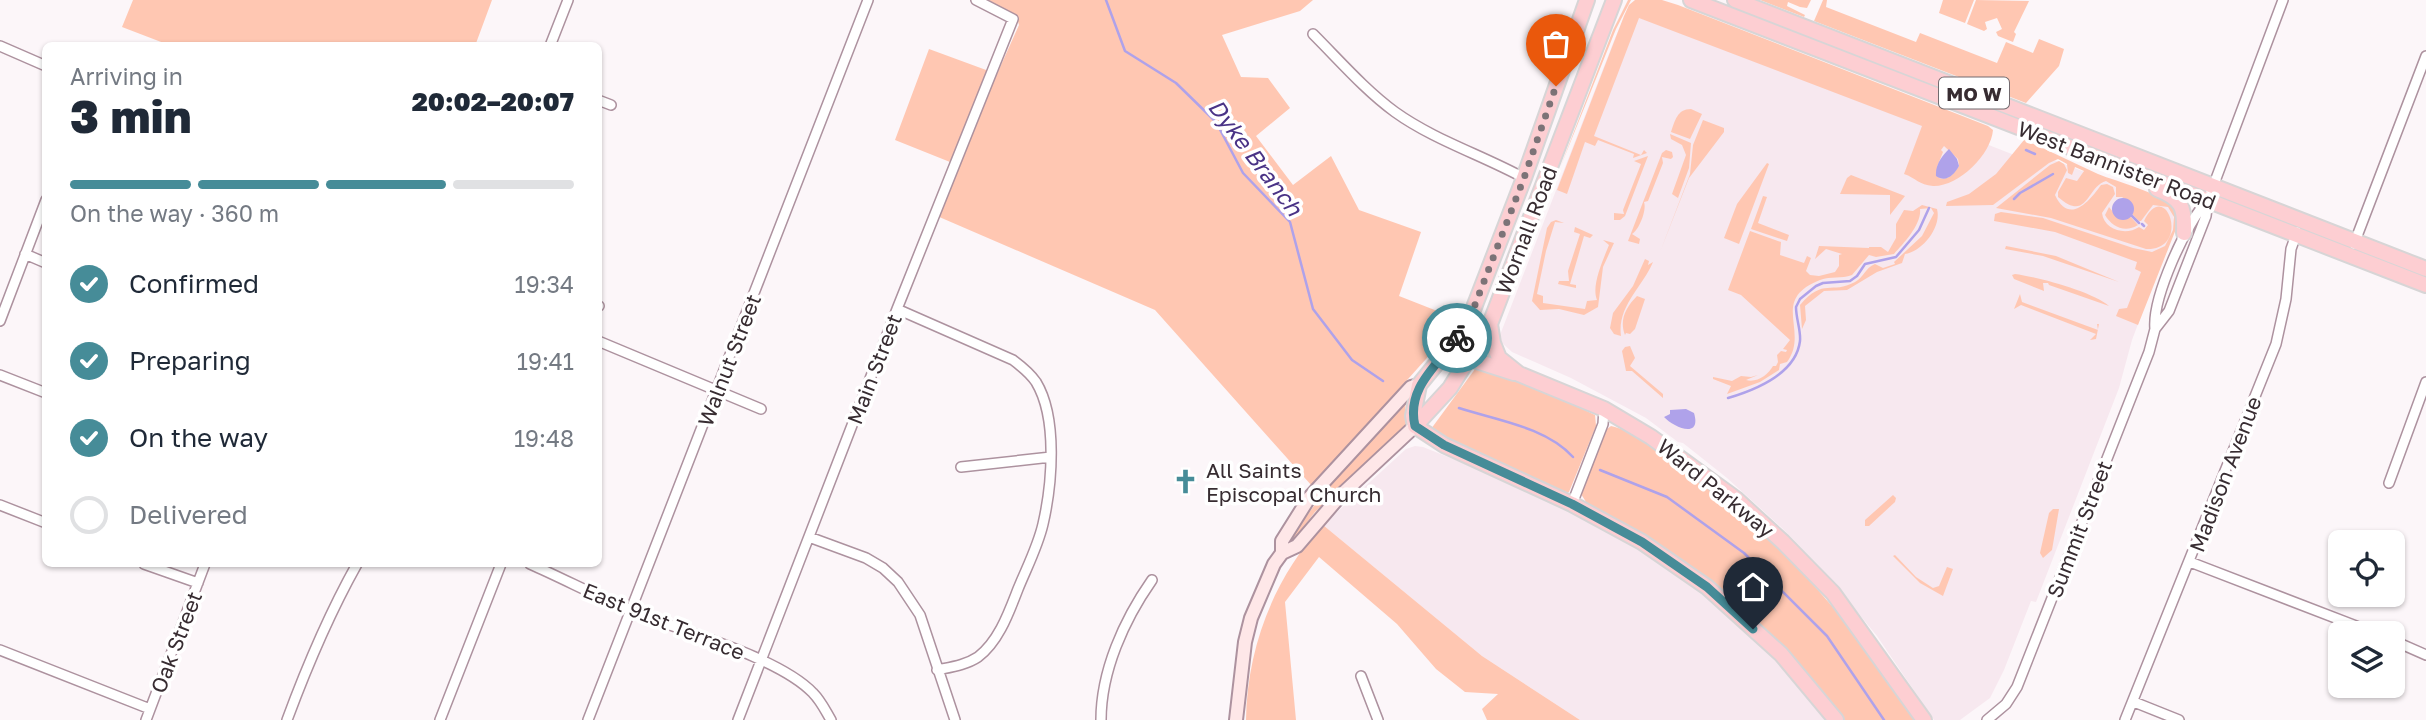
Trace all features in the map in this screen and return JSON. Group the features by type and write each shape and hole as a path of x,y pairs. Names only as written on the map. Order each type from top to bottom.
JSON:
{"main road":[{"path":"1564,63 1562,46 1577,0"},
{"name":"Wornall Road","path":"1282,553 1282,541 1309,498 1411,387 1419,385 1465,327 1524,178 1587,0"},
{"name":"Wornall Road","path":"1236,720 1241,665 1251,618 1274,564 1282,553 1297,546 1340,496 1415,426 1450,388 1490,324 1614,0"},
{"name":"West Bannister Road","path":"1691,0 2085,153 2302,221 2426,269"},
{"name":"West Bannister Road","path":"1735,0 2211,193 2295,235 2426,285"},
{"path":"2085,153 2100,167 2172,195 2184,211 2184,233"},
{"name":"Ward Parkway","path":"1490,324 1499,358 1519,374 1604,409 1651,437 1726,492 1783,542 1833,593 1924,720"},
{"name":"Ward Parkway","path":"1441,359 1469,359 1508,373 1519,374"},
{"path":"1419,385 1413,416 1415,426 1444,445 1572,504 1642,542 1707,587 1781,654 1836,720"}],"street":[{"path":"552,42 568,0"},
{"name":"Walnut Street","path":"588,720 868,0"},
{"name":"Main Street","path":"738,720 1013,19 976,0"},
{"path":"2211,193 2283,0"},
{"path":"1313,34 1396,112 1418,126 1524,178"},
{"path":"0,47 42,63"},
{"path":"2349,256 2426,56"},
{"path":"602,102 611,105"},
{"name":"Summit Street","path":"1987,720 2006,704 2017,687 2149,352 2155,329 2154,315 2184,233 2211,193"},
{"name":"Summit Street","path":"2155,329 2169,310 2206,216 2211,193"},
{"path":"0,321 42,210"},
{"name":"Madison Avenue","path":"2125,720 2276,344 2286,299 2291,249 2302,221"},
{"path":"25,254 42,261"},
{"path":"897,309 1019,365 1036,383 1043,399 1049,429 1050,480 1043,525 1002,625 993,641 977,657 937,670"},
{"path":"602,343 761,409"},
{"path":"0,375 42,391"},
{"path":"2389,482 2426,382"},
{"path":"1572,504 1603,424 1604,409"},
{"path":"961,467 1051,457"},
{"path":"0,505 42,521"},
{"path":"809,537 866,558 898,582 920,615 955,720"},
{"path":"2190,562 2344,621"},
{"path":"153,567 198,583"},
{"name":"Oak Street","path":"146,720 204,567"},
{"path":"287,720 339,596 355,567"},
{"path":"440,720 500,567"},
{"name":"East 91st Terrace","path":"537,567 630,610 761,660 796,679 811,691 831,720"},
{"path":"1101,720 1105,674 1138,600 1152,580"},
{"path":"2405,646 2426,655"},
{"path":"0,650 150,709"},
{"path":"1361,676 1378,720"},
{"path":"2134,702 2179,720"}],"shaded area":[{"path":"133,0 492,0 476,42 161,42 122,27"},
{"path":"988,0 1313,0 1300,11 1222,35 1241,77 1268,78 1290,108 1256,136 1293,185 1331,156 1359,210 1421,232 1399,296 1455,318 1426,359 1312,486 1155,310 930,213 950,162 895,140 929,49 997,74 1019,25 1016,15"},
{"path":"1628,0 1631,0 1616,29 1560,168 1613,30"},
{"path":"1635,0 1662,0 1678,5 1988,126 1993,130 1991,140 1972,168 1953,181 1943,185 1924,184 1904,174 1922,126 1639,18 1594,136 1641,155 1644,150 1647,153 1633,158 1634,154 1598,140 1595,146 1585,142 1567,194 1557,190 1629,5","holes":["1944,146 1958,159 1959,166 1953,174 1939,178 1937,167"]},
{"path":"1760,0 1811,0 1807,8 1788,2 1787,6 1805,15 1804,17"},
{"path":"1823,0 1827,0 1826,7 1916,42 1920,33 1997,63 2006,42 2033,53 2039,39 2064,49 2059,66 2026,103 1814,21"},
{"path":"1943,0 1974,0 1965,23 1939,13"},
{"path":"1976,0 2029,1 2014,32 2016,34 2013,42 1998,36 1996,32 2002,29 1997,18 1985,22 1987,29 1984,31 1967,24"},
{"path":"1630,5 2022,158 2026,149 2168,206 2173,214 2175,226 2132,340 2119,388 2036,602 2031,601 1990,698 1960,720 1934,720 1877,636 1821,568 1727,478 1646,418 1571,378 1512,352 1500,341 1500,335"},
{"path":"1691,109 1702,114 1690,139 1671,132 1680,113"},
{"path":"1703,120 1724,128 1724,132 1689,178 1660,252 1690,174 1693,145"},
{"path":"1670,134 1691,143 1689,168 1678,198 1672,194 1686,155 1682,145 1671,139"},
{"path":"2024,140 2098,174 2151,193 2175,210 2176,229 2138,325 2116,316 2119,309 2127,308 2141,272 2135,269 2137,262 2055,232 1994,221 1995,214 2001,212 2043,218 2152,252 2165,246 2173,230 2174,217 2168,207 2153,205 2139,221 2132,214 2131,203 2122,197 2116,197 2116,187 2106,181 2099,184 2081,205 2068,204 2058,197 2058,192 2066,178 2077,181 2084,171 2075,167 2072,175 2068,173 2067,164 2058,159 1993,205 1946,206 1947,202 1969,194 1996,174"},
{"path":"1949,149 1959,166 1949,177 1943,179 1936,176 1937,168"},
{"path":"1666,150 1672,152 1673,157 1662,157 1663,163 1648,201 1644,202 1642,219 1632,234 1640,239 1639,244 1628,241 1662,153"},
{"path":"1648,156 1625,216 1614,220 1614,213 1624,214 1623,210 1641,164 1634,161"},
{"path":"2059,161 2067,170 2055,195 2066,208 2079,208 2101,185 2107,184 2113,187 2115,194 2102,213 2107,224 2122,231 2139,227 2144,230 2148,225 2144,221 2152,209 2160,207 2170,219 2168,239 2160,247 2146,249 2051,218 1996,208 2050,165"},
{"path":"1767,163 1769,164 1739,244 1724,238 1737,204"},
{"path":"1851,175 1905,196 1890,215 1890,195 1840,194"},
{"path":"1763,196 1767,197 1758,223 1789,235 1787,241 1751,229"},
{"path":"2123,198 2131,201 2134,209 2131,217 2123,220 2115,217 2112,209 2115,201"},
{"path":"1922,205 1937,209 1936,224 1929,238 1917,249 1905,254 1902,263 1877,272 1847,290 1824,291 1805,306 1806,320 1802,329 1800,305 1808,297 1822,289 1847,286 1861,278 1875,264 1883,268 1895,264 1894,262 1922,236 1934,213 1931,208 1920,209 1915,227 1894,254 1876,257 1869,255 1852,275 1820,280 1805,288 1797,297 1793,307 1793,350 1787,362 1780,364 1779,370 1760,382 1727,394 1731,386 1713,379 1732,381 1741,376 1758,375 1746,380 1750,381 1762,377 1776,366 1777,355 1781,351 1786,352 1787,350 1783,349 1790,340 1741,295 1728,290 1750,231 1781,242 1780,255 1804,263 1807,256 1811,258 1806,271 1810,275 1819,276 1835,272 1839,266 1839,255 1842,254 1826,249 1815,259 1819,246 1881,247 1888,252 1896,238 1896,224 1904,210 1913,211"},
{"path":"2109,207 2118,218 2125,219 2130,216 2138,225 2128,229 2115,226 2105,215"},
{"path":"1556,220 1564,223 1555,222 1546,251 1537,294 1543,296 1543,303 1585,309 1587,301 1597,300 1597,280 1609,245 1603,240 1614,243 1603,267 1598,307 1584,315 1559,309 1540,310 1532,301 1547,228"},
{"path":"1575,227 1593,235 1590,238 1584,236 1570,284 1576,285 1576,288 1558,284 1559,281 1569,281 1568,271 1580,234 1574,232"},
{"path":"2006,246 2056,256 2119,282 2043,256 2005,249"},
{"path":"1645,259 1649,261 1648,265 1653,262 1626,306 1621,336 1614,334 1610,328 1613,313 1633,286"},
{"path":"2015,274 2078,291 2109,306 2048,283 2043,283 2044,291 2014,279 2012,275"},
{"path":"2020,294 2022,302 2098,330 2096,339 2090,340 2096,334 2021,305 2014,309"},
{"path":"1637,296 1645,299 1635,329 1625,335 1625,314"},
{"path":"1630,346 1635,358 1630,366 1663,394 1663,398 1632,371 1626,371 1622,351"},
{"path":"1478,365 1595,415 1596,426 1569,492 1561,492 1437,435 1431,429"},
{"path":"1406,401 1407,425 1315,512 1288,547 1285,546 1324,492"},
{"path":"1686,409 1694,413 1694,426 1690,429 1680,427 1664,417 1670,414 1670,410"},
{"path":"1611,426 1635,436 1671,460 1743,515 1776,546 1807,578 1864,646 1915,720 1844,720 1780,645 1726,594 1677,559 1588,505 1581,494 1607,429"},
{"path":"1415,446 1545,498 1653,555 1713,599 1764,645 1830,720 1580,720 1482,656 1323,525 1406,449"},
{"path":"1893,495 1895,502 1869,526 1865,526 1865,520"},
{"path":"2053,509 2059,509 2052,550 2043,558 2040,553 2049,513"},
{"path":"1323,525 1482,656 1580,720 1487,720 1482,709 1498,694 1465,692 1436,669 1397,624 1319,557 1285,602 1296,720 1246,720 1252,666 1266,615 1290,567"},
{"path":"1893,556 1916,577 1933,588 1939,586 1947,567 1953,569 1943,596 1920,583"}],"waterway":[{"name":"Dyke Branch","path":"1106,0 1125,51 1176,83 1216,122 1243,173 1290,222 1313,309 1352,360 1383,381"},
{"path":"2026,150 2035,154"},
{"path":"2014,199 2053,174"},
{"path":"1728,398 1773,379 1791,363 1800,341 1796,307 1800,299 1823,283 1850,281 1865,264 1896,257 1919,230 1929,208"},
{"path":"2129,213 2139,223"},
{"name":"Dyke Branch","path":"1459,408 1535,431 1549,438 1573,457"},
{"name":"Dyke Branch","path":"1600,470 1667,497 1744,553 1827,636 1884,720"}],"way so far":[{"path":"1457,338 1473,310 1556,86"}],"place":[{"name":"All Saints Episcopal Church","path":"1186,482"}],"route":[{"path":"1457,338 1419,385 1413,416 1415,426 1444,445 1572,504 1642,542 1707,587 1753,629"}]}
